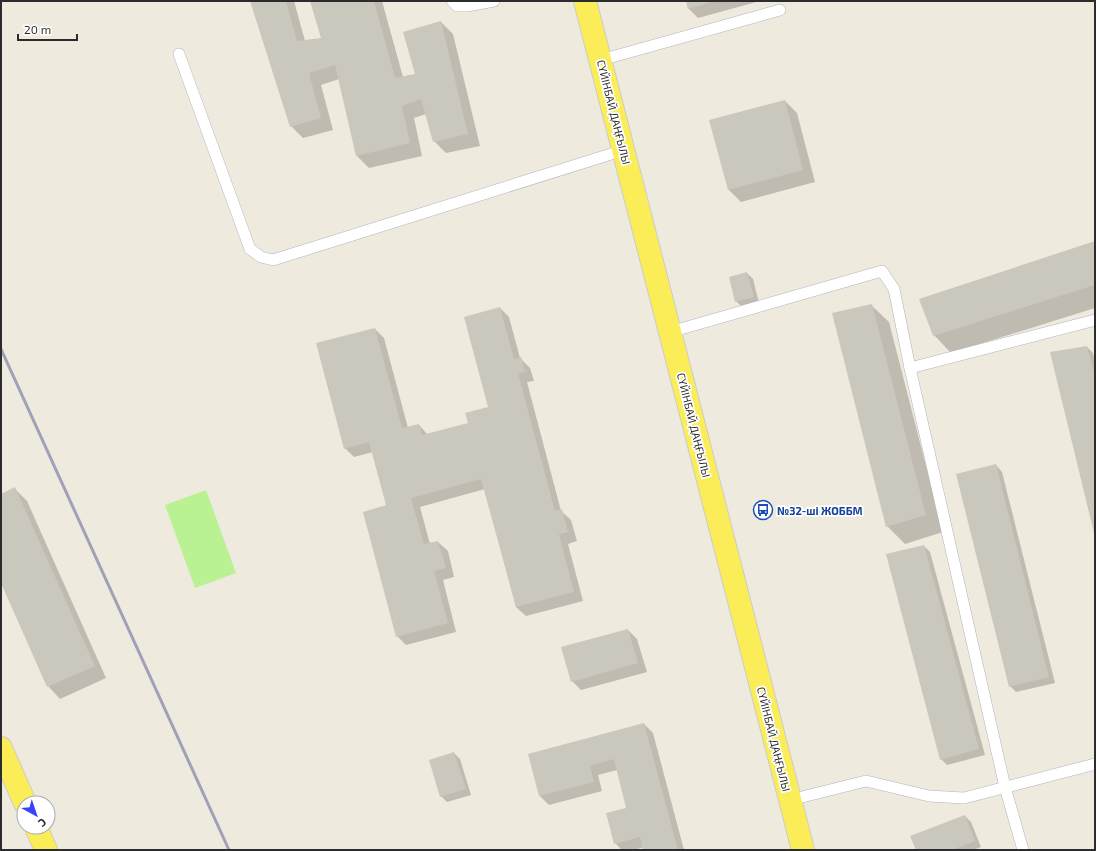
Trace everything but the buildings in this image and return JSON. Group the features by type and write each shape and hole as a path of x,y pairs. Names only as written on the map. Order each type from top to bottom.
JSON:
{"main road":[{"name":"СҮЙІНБАЙ ДАҢҒЫЛЫ","path":"585,1 803,850"},
{"path":"1,748 22,795"},
{"path":"39,835 46,850"}],"lane":[{"path":"452,1 457,6 467,6 494,1"},
{"path":"601,60 780,10"},
{"path":"179,54 250,249 261,257 273,260 624,150"},
{"path":"670,332 882,271 894,289 910,368 1005,787 1023,850"},
{"path":"910,368 1095,320"},
{"path":"790,800 866,781 929,796 964,798 1095,764"}],"green space":[{"path":"206,490 236,573 195,588 165,505"}],"railway":[{"path":"1,349 229,850"}],"place":[{"name":"№32-ші ЖОББМ","path":"763,510"}]}
